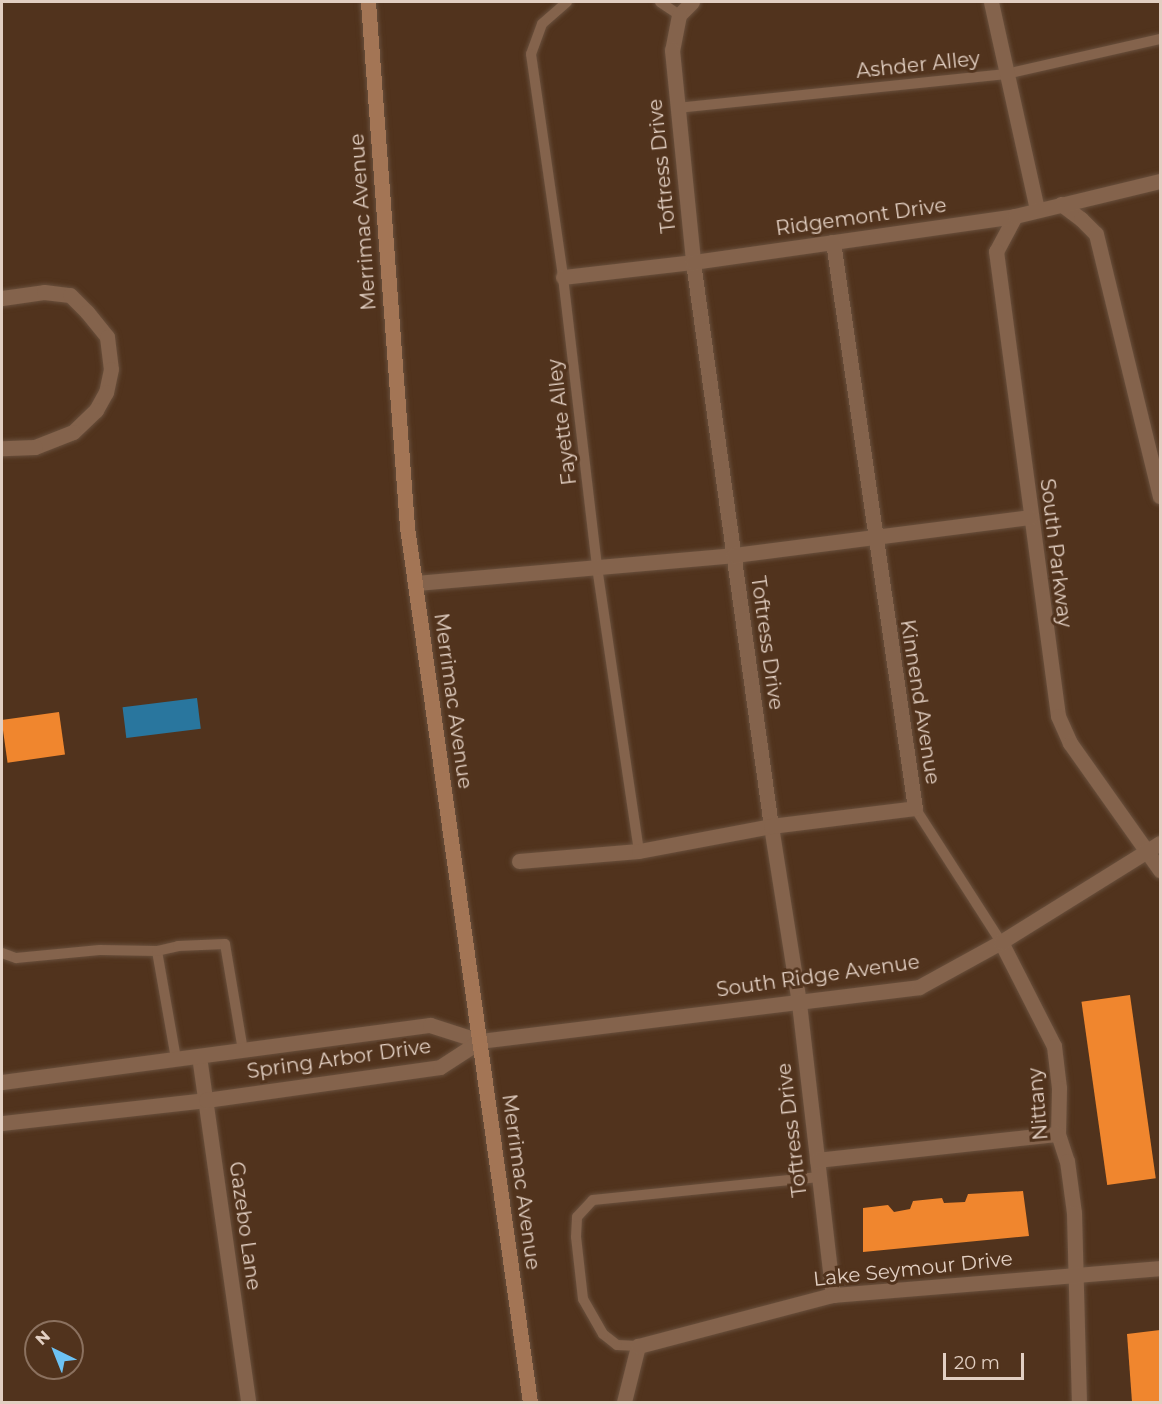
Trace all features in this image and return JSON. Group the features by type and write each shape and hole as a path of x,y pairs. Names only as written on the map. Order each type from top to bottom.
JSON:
{"street":[{"name":"Merrimac Avenue","path":"368,2 407,527 530,1402"},
{"path":"679,15 692,2"},
{"path":"991,2 1037,210"},
{"name":"Toftress Drive","path":"679,15 672,50 693,262 771,826 799,1003 833,1295"},
{"name":"Ridgemont Drive","path":"563,277 693,262 1015,216 1161,181"},
{"path":"1060,204 1081,219 1096,234 1161,496"},
{"name":"South Parkway","path":"1015,216 996,251 1029,518 1058,716 1070,743 1154,847 1161,870"},
{"name":"Kinnend Avenue","path":"519,861 639,851 771,826 915,808 833,242"},
{"path":"2,298 44,292 70,295 107,337 111,369 105,392 96,410 73,432 35,447 2,448"},
{"path":"415,583 734,555 1029,518"},
{"name":"South Ridge Avenue","path":"480,1041 919,987 1001,942 1154,847"},
{"name":"Nittany","path":"1001,942 1054,1046 1059,1088 1058,1134 1067,1161 1074,1213 1079,1402"},
{"name":"Spring Arbor Drive","path":"2,1082 429,1025 480,1041"},
{"name":"Spring Arbor Drive","path":"2,1123 206,1100 440,1067 480,1041"},
{"name":"Gazebo Lane","path":"199,1056 248,1402"},
{"path":"817,1160 1058,1134"},
{"path":"1076,1274 1161,1268"},
{"name":"Lake Seymour Drive","path":"638,1346 833,1295 1076,1274"},
{"path":"624,1402 638,1346"}],"lane":[{"name":"Fayette Alley","path":"567,2 542,24 531,54 563,277 597,567 639,851"},
{"path":"660,2 679,15"},
{"name":"Ashder Alley","path":"677,108 1006,74 1161,39"},
{"path":"915,808 1001,942"},
{"path":"2,953 16,957 100,950 157,951 178,946 225,944 243,1050"},
{"path":"157,951 176,1059"},
{"path":"638,1346 617,1345 603,1334 583,1299 576,1237 577,1217 593,1200 819,1177"}],"water":[{"path":"197,698 201,729 126,738 123,707"}],"building":[{"path":"59,712 65,755 8,763 2,720"},
{"path":"1130,995 1156,1178 1107,1185 1081,1002"},
{"path":"1023,1191 1029,1236 863,1252 863,1208 888,1205 894,1212 910,1209 913,1201 942,1198 944,1203 965,1202 968,1194"},
{"path":"1160,1330 1160,1402 1132,1402 1127,1334"}]}
